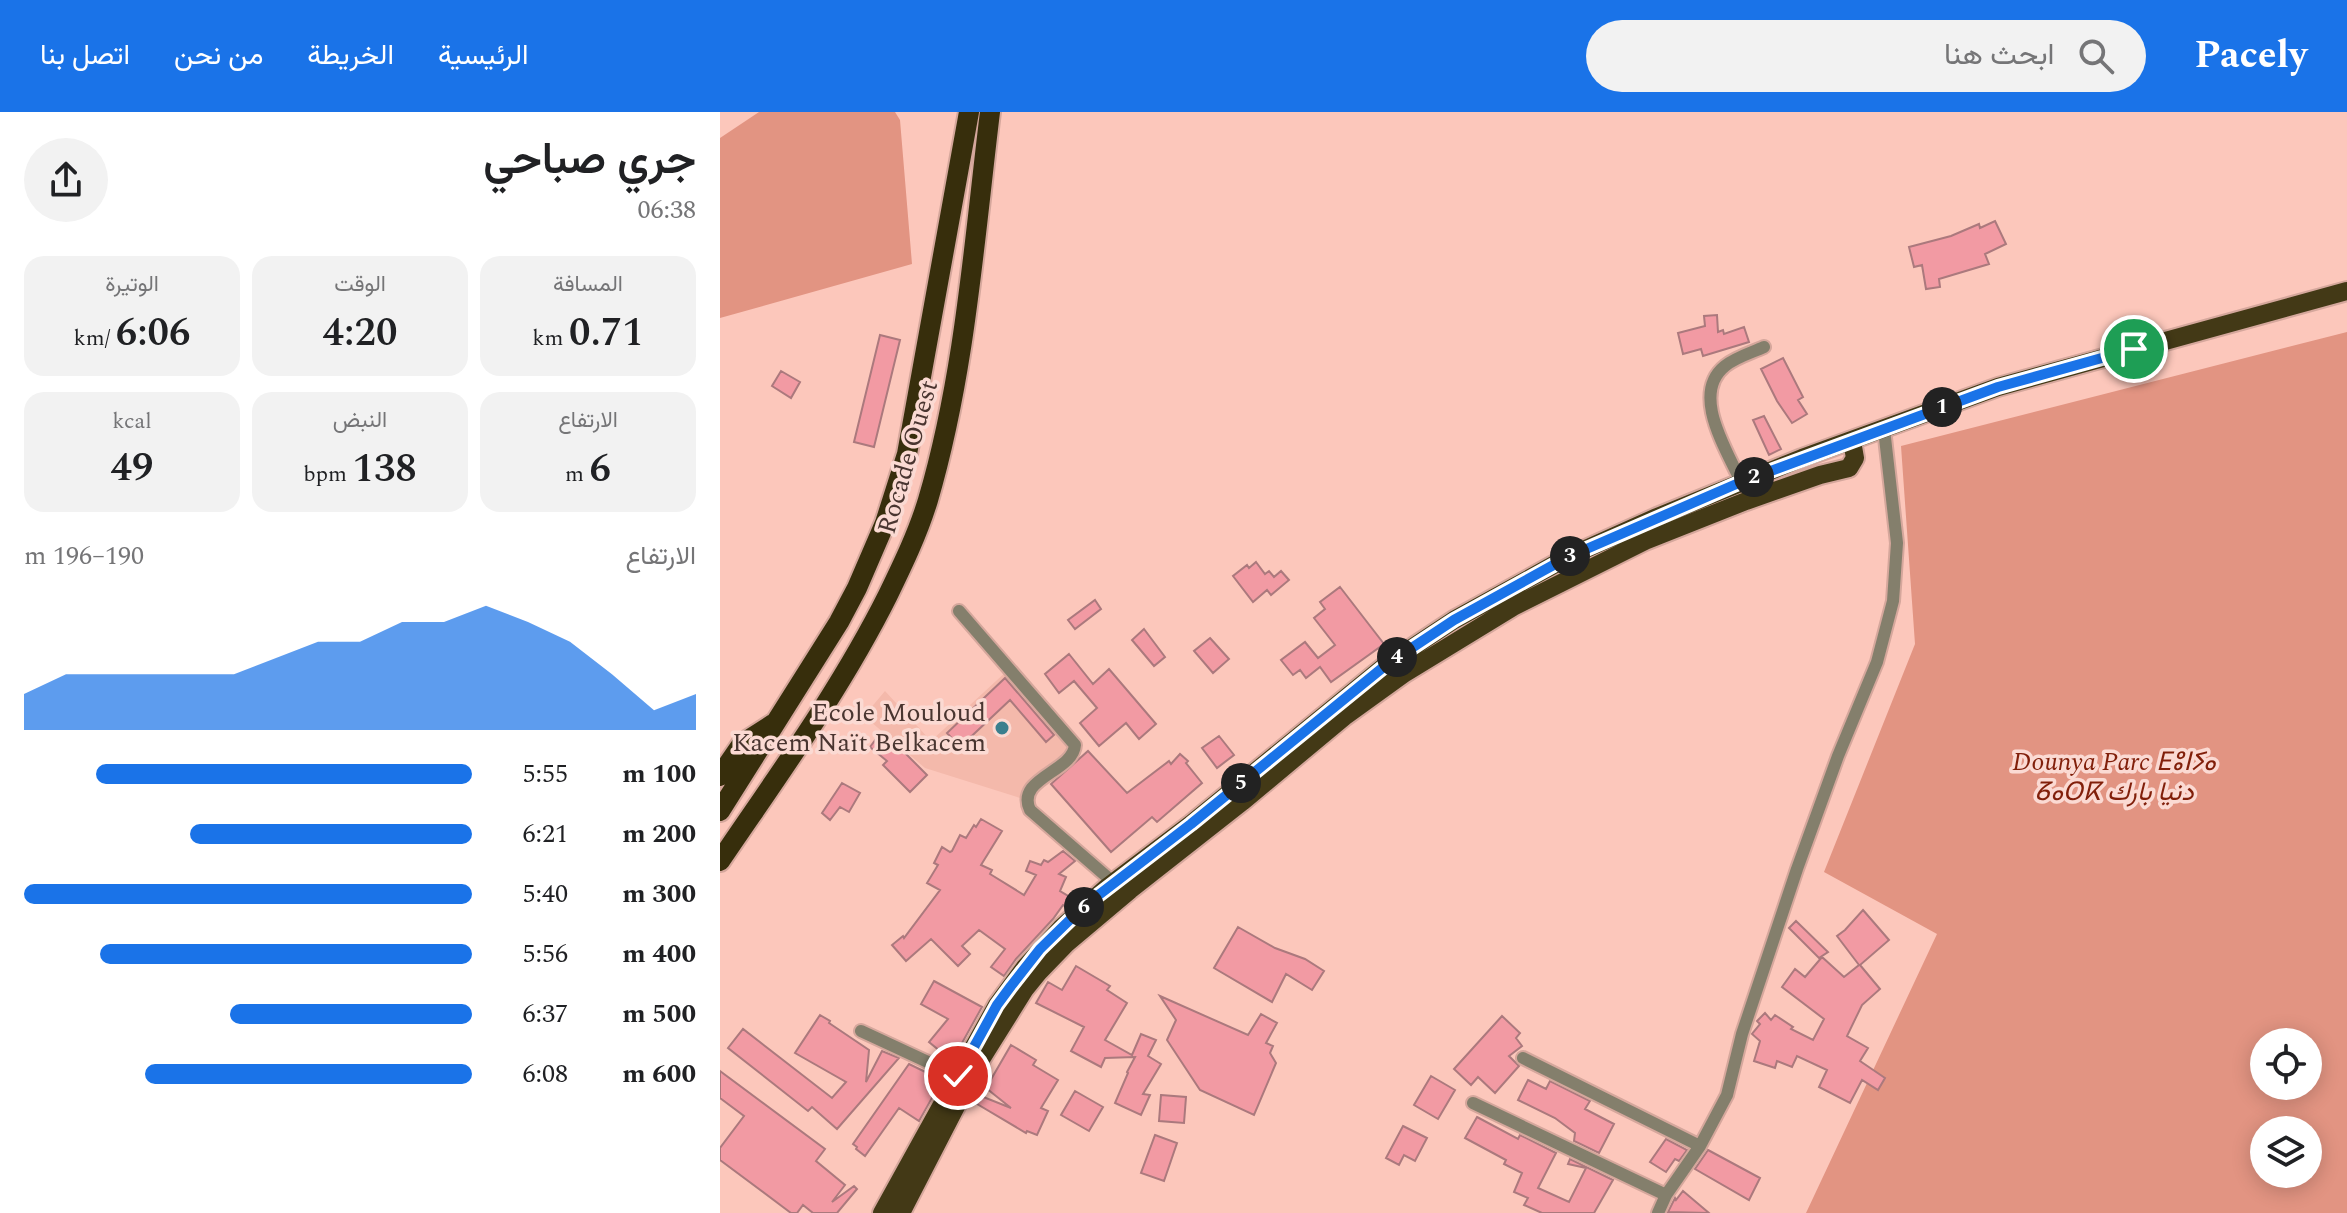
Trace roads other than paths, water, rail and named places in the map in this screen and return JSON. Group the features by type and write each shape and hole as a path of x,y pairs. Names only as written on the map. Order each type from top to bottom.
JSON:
{"highway":[{"name":"Rocade Ouest","path":"720,811 845,611 885,523 907,454 969,112"},
{"name":"Rocade Ouest","path":"720,861 829,702 866,638 899,572 928,501 956,385 990,112"},
{"path":"720,776 742,744 779,719"}],"main road":[{"path":"882,1213 997,1005 1025,967 1061,928 1386,665 1454,620 1568,557 1741,482 1998,387 2347,291"},
{"path":"901,1213 975,1069 1025,989 1052,958 1130,890 1344,717 1437,652 1556,584 1645,541 1782,487 1849,468 1855,458 1852,441"}],"street":[{"path":"1741,482 1712,413 1710,390 1716,376 1726,365 1764,347"},
{"path":"1658,1213 1666,1195 1700,1146 1727,1095 1742,1034 1797,869 1838,756 1877,662 1893,601 1897,543 1884,429"},
{"path":"959,611 1075,745 1072,756 1028,792 1026,801 1030,810 1114,883"},
{"path":"861,1031 958,1076"},
{"path":"1523,1058 1700,1146"},
{"path":"1473,1103 1666,1195"}],"place":[{"name":"Ecole Mouloud Kacem Naït Belkacem","path":"1002,728"}],"park label":[{"name":"Dounya Parc ⴹⵓⵏⵢⴰ ⵒⴰⵔⴽ دنيا بارك","path":"2114,777"}]}
